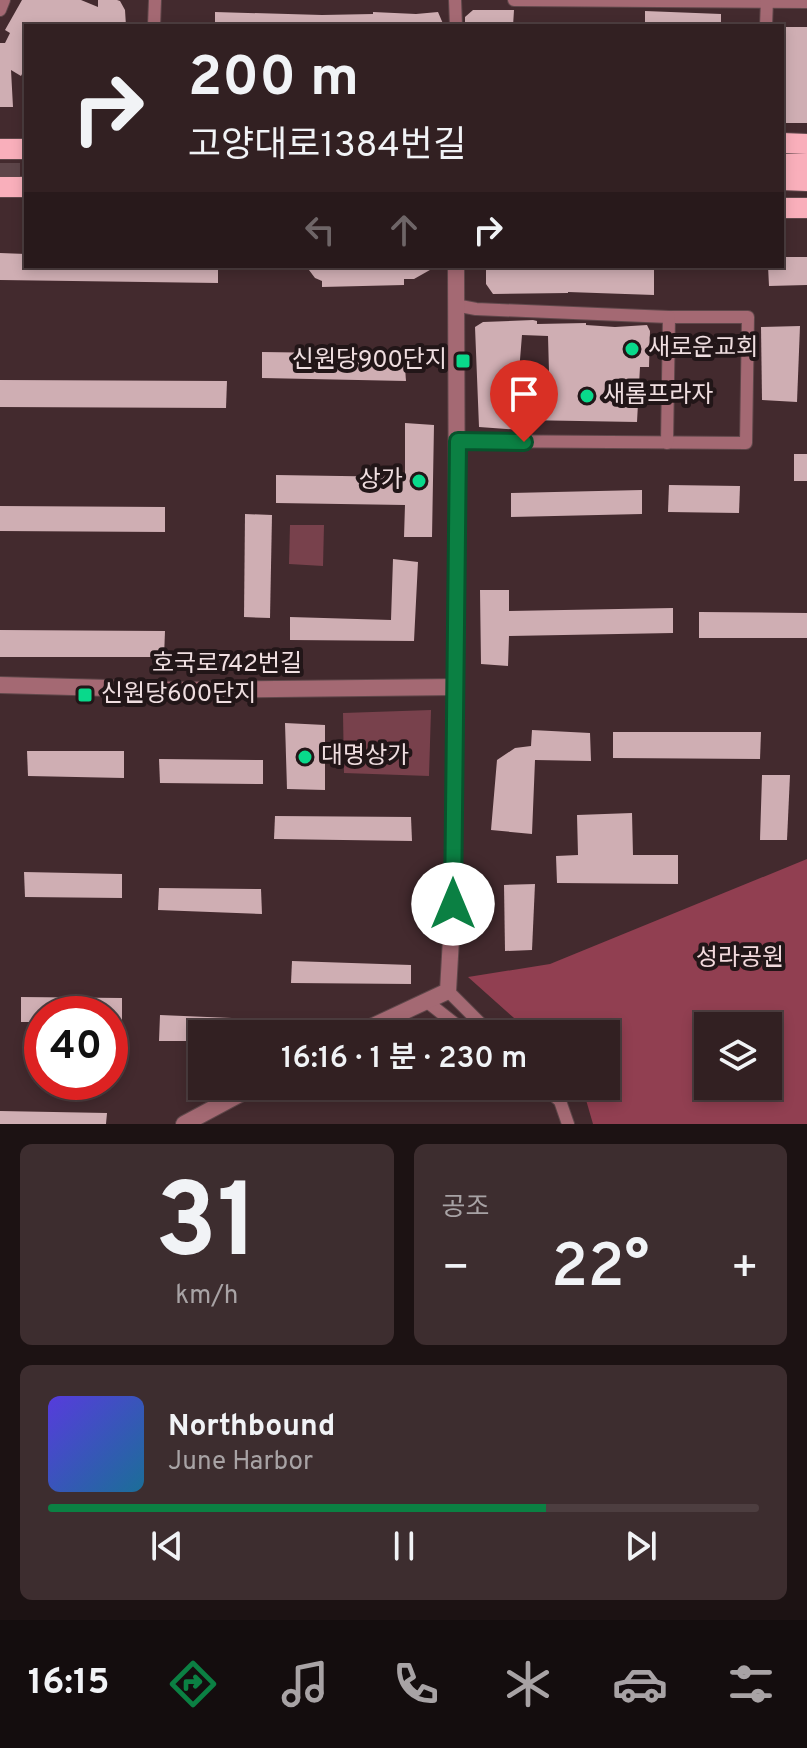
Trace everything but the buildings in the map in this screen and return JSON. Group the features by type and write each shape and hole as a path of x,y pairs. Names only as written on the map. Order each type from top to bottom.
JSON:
{"main road":[{"path":"784,143 807,144"},
{"path":"0,149 24,149"},
{"path":"784,164 807,164"},
{"path":"784,180 807,181"},
{"path":"0,187 24,187"},
{"path":"784,208 807,208"}],"street":[{"path":"0,10 4,0"},
{"path":"154,24 155,0"},
{"path":"455,0 456,24"},
{"path":"514,0 807,2"},
{"path":"766,24 767,0"},
{"path":"456,268 458,441 453,904 448,991 477,1020"},
{"path":"455,305 476,309 669,317 748,317 746,443 458,441"},
{"path":"667,443 669,317"},
{"name":"호국로742번길","path":"0,685 180,690 455,687"},
{"path":"386,1020 448,991"},
{"path":"426,1001 450,1020"},
{"path":"184,1124 229,1100"},
{"path":"559,1100 568,1124"}],"shaded area":[{"path":"290,525 324,525 323,566 289,564"},
{"path":"431,710 429,776 344,773 343,713"}],"green space":[{"name":"성라공원","path":"807,859 807,1124 593,1124 586,1100 620,1100 620,1020 516,1020 468,977 550,964"}],"tunnel":[{"path":"0,173 24,173"}],"place":[{"name":"새로운교회","path":"632,349"},
{"name":"신원당900단지","path":"463,361"},
{"name":"새롬프라자","path":"587,396"},
{"name":"상가","path":"419,481"},
{"name":"신원당600단지","path":"85,695"},
{"name":"대명상가","path":"305,757"}],"route":[{"path":"453,904 458,441 524,442"}]}
